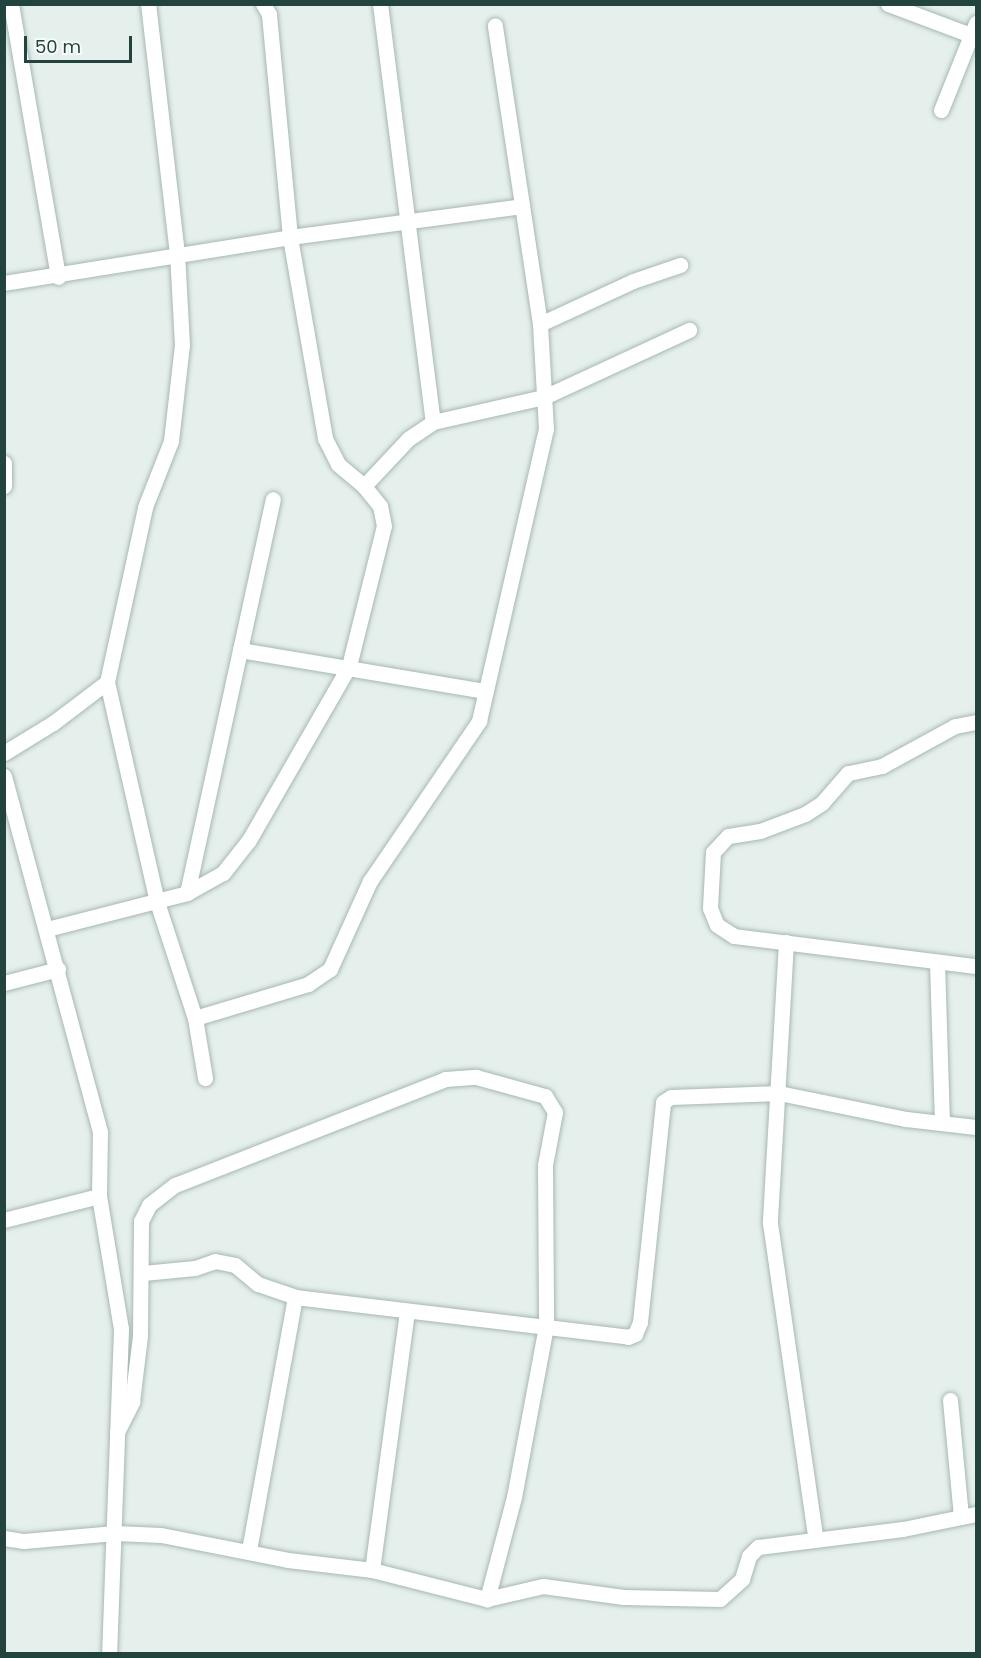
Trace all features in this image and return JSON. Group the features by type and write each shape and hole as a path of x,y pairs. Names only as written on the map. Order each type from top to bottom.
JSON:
{"street":[{"path":"11,4 58,277"},
{"path":"148,4 177,254 182,345 171,441 145,507 107,682 157,902 195,1018 205,1078"},
{"path":"47,929 187,893 223,873 249,840 349,666 384,526 380,506 364,486 338,464 325,438 290,237 269,14 263,4"},
{"path":"380,4 433,423"},
{"path":"888,4 975,32 941,110"},
{"path":"195,1018 308,984 330,969 370,881 479,722 546,429 540,324 495,25"},
{"path":"4,283 58,277 177,254 290,237 522,206"},
{"path":"540,324 633,281 680,265"},
{"path":"364,486 408,439 433,423 544,397 689,330"},
{"path":"4,463 4,486"},
{"path":"187,893 273,499"},
{"path":"240,650 349,666 486,691"},
{"path":"4,753 53,723 107,682"},
{"path":"976,722 955,726 882,766 848,773 822,803 805,814 760,831 728,836 717,844 711,862 710,908 717,925 734,936 937,963 976,966"},
{"path":"4,776 58,969 100,1132 99,1196 121,1329 109,1653"},
{"path":"786,942 770,1223 815,1537"},
{"path":"937,963 942,1122"},
{"path":"4,983 58,969"},
{"path":"117,1432 132,1402 140,1336 143,1273 141,1221 149,1205 175,1185 445,1079 476,1077 545,1096 555,1112 545,1165 546,1326 514,1497 487,1599"},
{"path":"143,1273 195,1268 215,1261 235,1265 258,1284 294,1297 407,1312 546,1326 617,1337 635,1334 640,1322 663,1102 671,1097 779,1093 906,1119 976,1127"},
{"path":"4,1220 99,1196"},
{"path":"249,1550 294,1297"},
{"path":"372,1570 407,1312"},
{"path":"4,1538 24,1541 115,1533 161,1535 249,1550 288,1560 372,1570 487,1599 543,1586 623,1597 720,1599 742,1579 749,1556 758,1547 815,1537 903,1529 969,1515 950,1400"}]}
